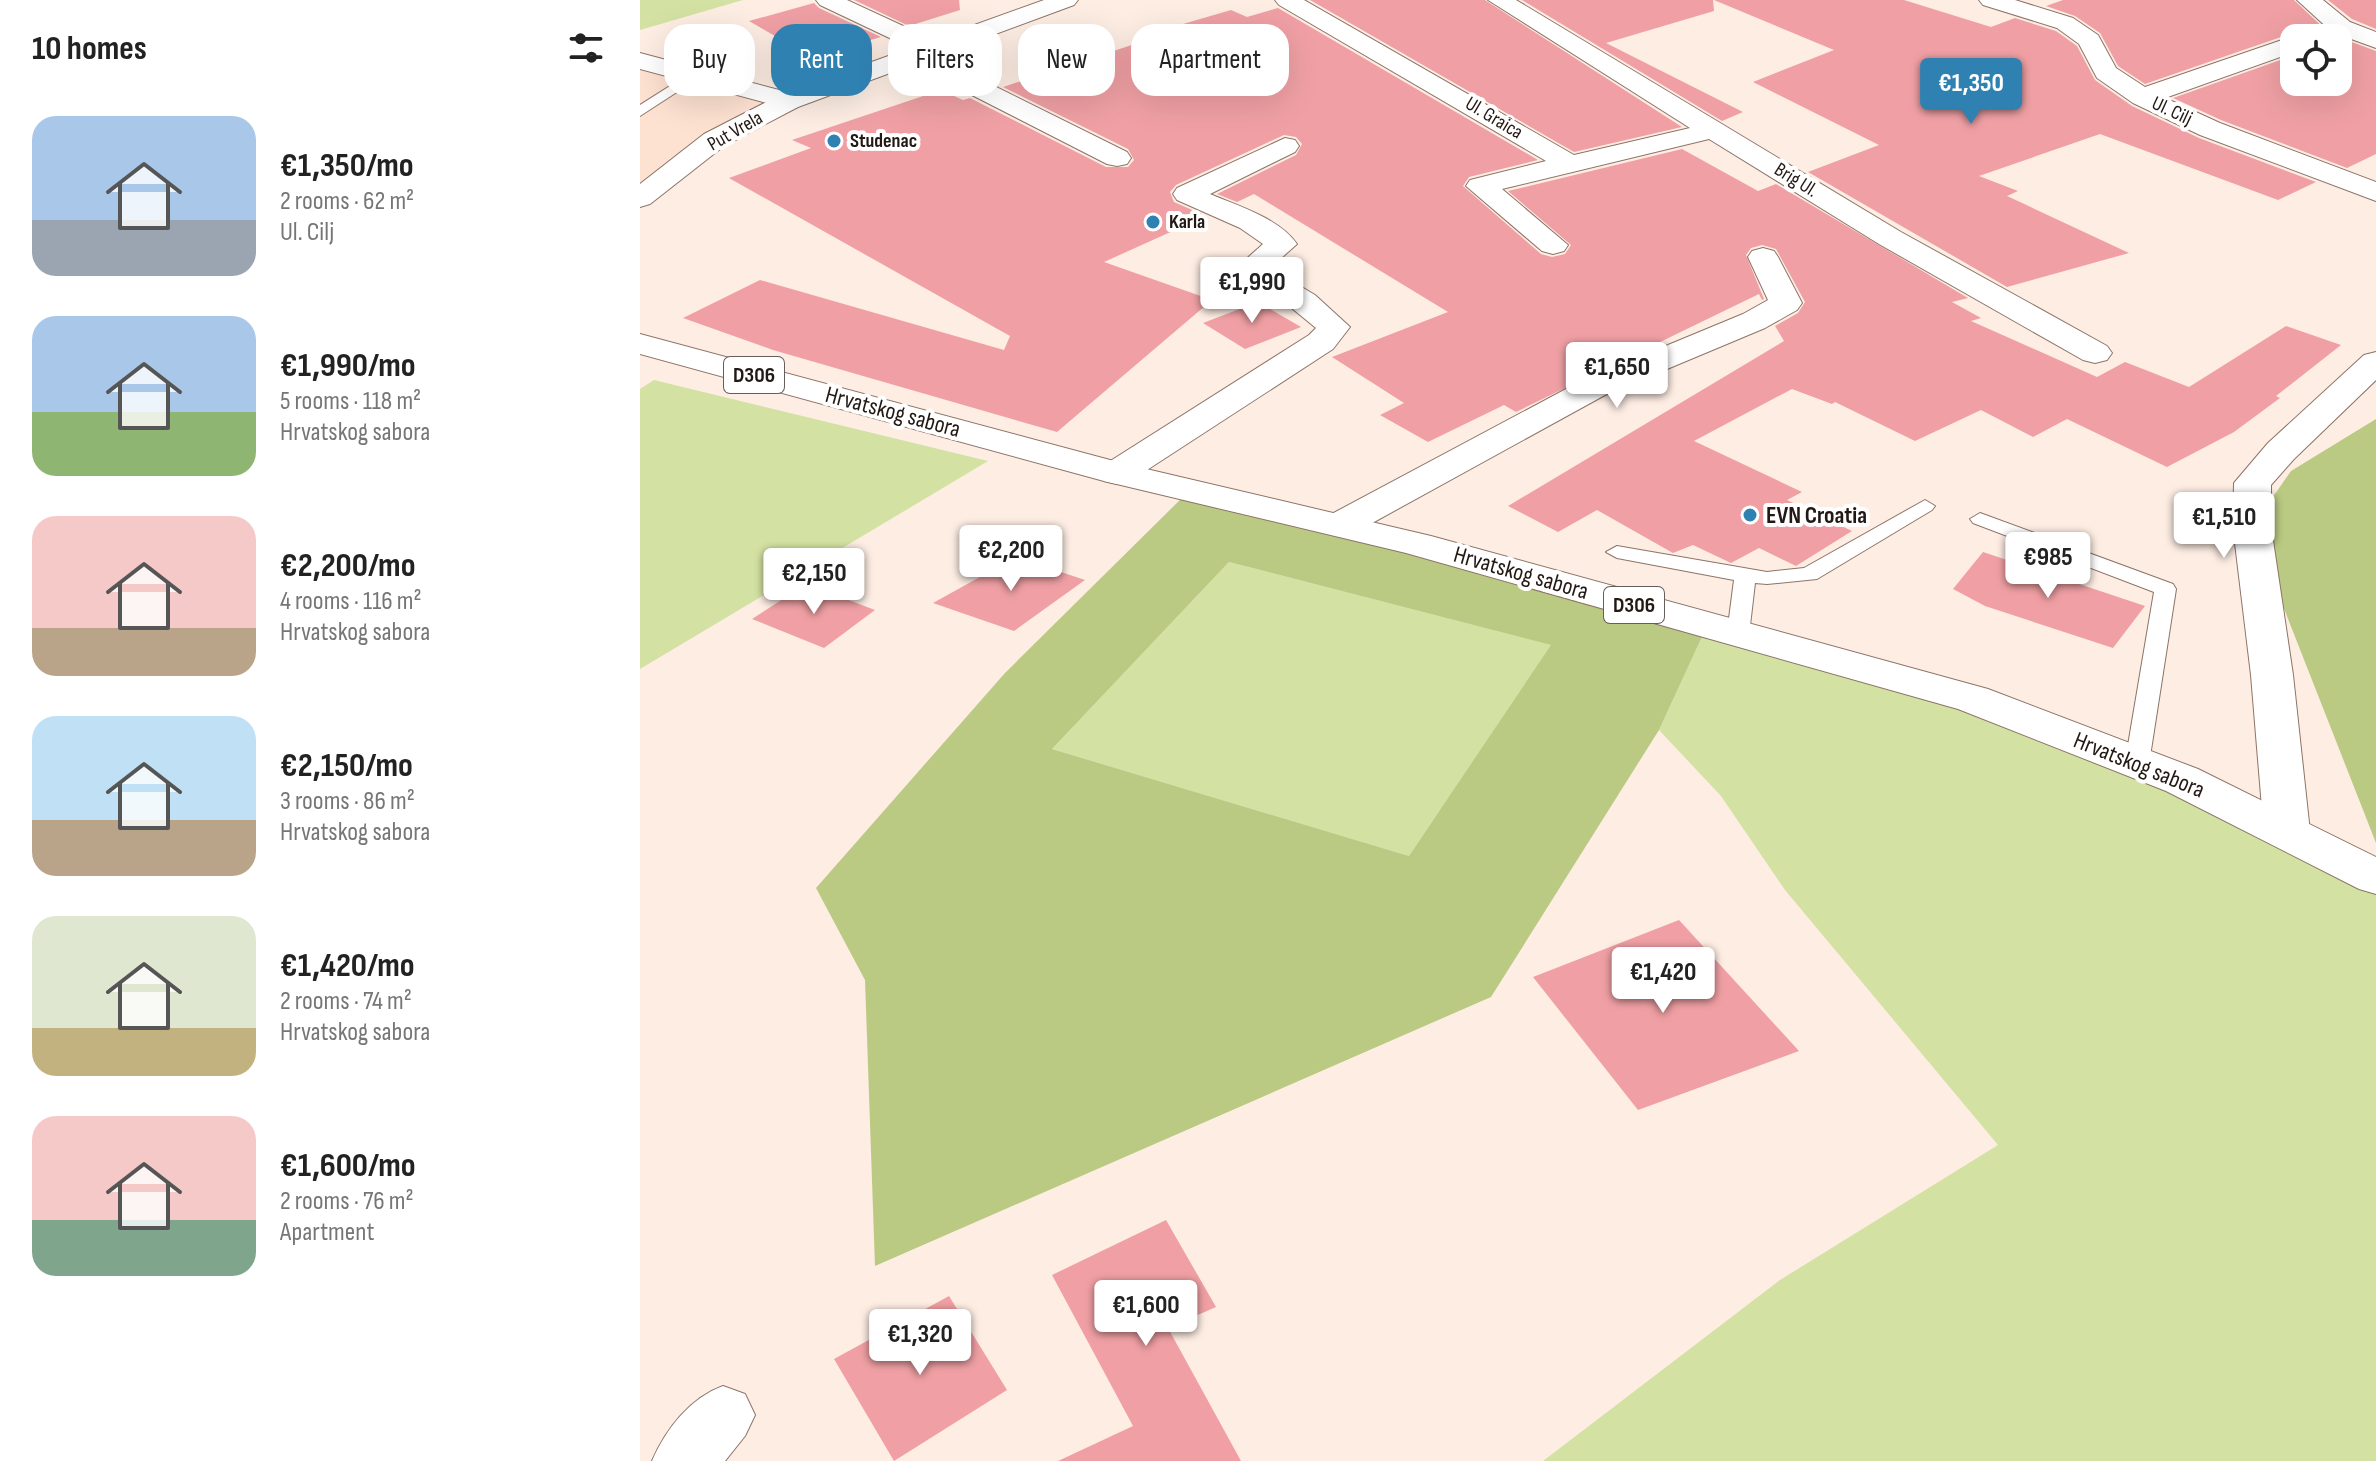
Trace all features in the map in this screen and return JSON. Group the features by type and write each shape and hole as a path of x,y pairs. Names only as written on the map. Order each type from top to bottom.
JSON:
{"street":[{"path":"828,0 888,28"},
{"name":"Put Vrela","path":"998,24 1066,0"},
{"name":"Ul. Graica","path":"1287,0 1570,164"},
{"name":"Brig Ul.","path":"1500,0 1890,238 2095,353"},
{"name":"Ul. Cilj","path":"1991,0 2065,23 2089,40 2106,73 2142,97 2210,129 2376,192"},
{"path":"2309,0 2337,24"},
{"path":"2352,31 2376,41"},
{"path":"2142,97 2280,49"},
{"path":"640,61 664,68"},
{"name":"Put Vrela","path":"640,198 714,140 789,101 888,64"},
{"path":"755,92 789,101"},
{"path":"994,96 1117,158"},
{"path":"1553,245 1480,186 1715,130"},
{"path":"1117,473 1321,342 1334,327 1292,294 1249,270 1282,244 1250,222 1187,194 1285,146"},
{"path":"1340,525 1593,388 1754,321 1786,303 1763,257"},
{"name":"Hrvatskog sabora","path":"640,344 1117,473 1340,525 1973,699 2182,780 2376,877"},
{"path":"2287,832 2272,675 2252,527 2253,483 2281,451 2376,362"}],"lane":[{"path":"640,112 664,95"},
{"path":"1617,552 1767,578 1809,574 1925,506"},
{"path":"1980,519 2165,589 2137,763"},
{"path":"1738,634 1745,575"}],"shaded area":[{"path":"640,60 664,67 664,96 755,96 755,92 789,101 640,207"}],"green space":[{"path":"640,0 743,0 640,30"},
{"path":"654,380 988,461 640,669 640,389"},
{"path":"2376,419 2376,843 2252,527 2291,471"},
{"path":"1190,490 1707,626 1659,730 1491,997 875,1266 865,980 816,888 1005,673","holes":["1229,562 1551,645 1409,856 1052,749"]},
{"path":"1229,562 1552,645 1409,856 1052,749"},
{"path":"1707,626 1973,699 2376,863 2376,1461 1543,1461 1780,1280 1998,1145 1785,890 1721,796 1659,730"}],"building":[{"path":"854,0 959,0 960,10 915,24 905,24"},
{"path":"1310,0 1485,0 1682,127 1574,152"},
{"path":"1522,0 1713,0 1714,11 1606,43 1743,112 1722,121"},
{"path":"1714,0 1904,0 1991,27 2015,18 2056,31 2077,46 2095,80 2132,106 2199,138 2316,182 2278,200 2100,134 1979,176 2018,191 2007,196 2129,253 2007,287 1808,172 1879,145 1753,82 1834,50"},
{"path":"2063,0 2294,0 2319,24 2280,24 2280,37 2145,84 2118,66 2100,33 2075,16 2046,6"},
{"path":"2328,0 2376,0 2376,29 2352,19"},
{"path":"814,3 853,24 771,24 771,34 749,21"},
{"path":"1278,8 1538,160 1469,177 1463,186 1541,254 1552,257 1565,254 1571,245 1508,191 1682,149 1758,191 1776,184 1968,298 1952,302 1981,318 1971,321 2097,377 2125,362 2189,387 2286,326 2341,345 2276,396 2280,398 2234,432 2167,467 2067,419 2033,437 1981,410 1915,441 1835,402 1832,404 1792,389 1694,441 1802,492 1787,500 1852,531 1796,566 1759,548 1731,563 1693,545 1673,553 1597,510 1558,532 1508,506 1784,341 1775,326 1798,313 1805,302 1776,249 1762,245 1751,248 1746,255 1764,299 1759,294 1516,412 1504,405 1428,442 1380,415 1404,403 1332,357 1448,312 1254,194 1237,202 1217,194 1296,155 1302,144 1296,137 1284,135 1176,185 1170,192 1174,202 1206,216 1104,262 1212,300 1057,432 773,350 683,318 760,280 1004,350 1010,336 729,178 811,148 792,140 923,96 970,98 1106,167 1128,167 1134,160 1128,149 1021,96 1115,96 1115,50 1131,45 1131,96 1289,96 1289,24 1183,24 1231,10 1247,17"},
{"path":"2352,42 2376,51 2376,154 2347,168 2221,120 2173,98 2280,60 2280,96 2352,96"},
{"path":"1018,82 1018,94 1003,87"},
{"path":"1258,302 1301,327 1245,349 1203,323"},
{"path":"1983,552 2145,606 2113,648 1985,606 1953,589"},
{"path":"1016,557 1085,580 1014,631 933,603"},
{"path":"806,584 875,610 824,648 752,619"},
{"path":"1679,920 1799,1051 1638,1110 1533,977"},
{"path":"1166,1220 1216,1307 1168,1328 1241,1461 1058,1461 1133,1426 1052,1275"},
{"path":"949,1296 1007,1390 894,1461 834,1359"}],"place":[{"name":"Studenac","path":"834,141"},
{"name":"Karla","path":"1153,222"},
{"name":"EVN Croatia","path":"1750,515"}]}
